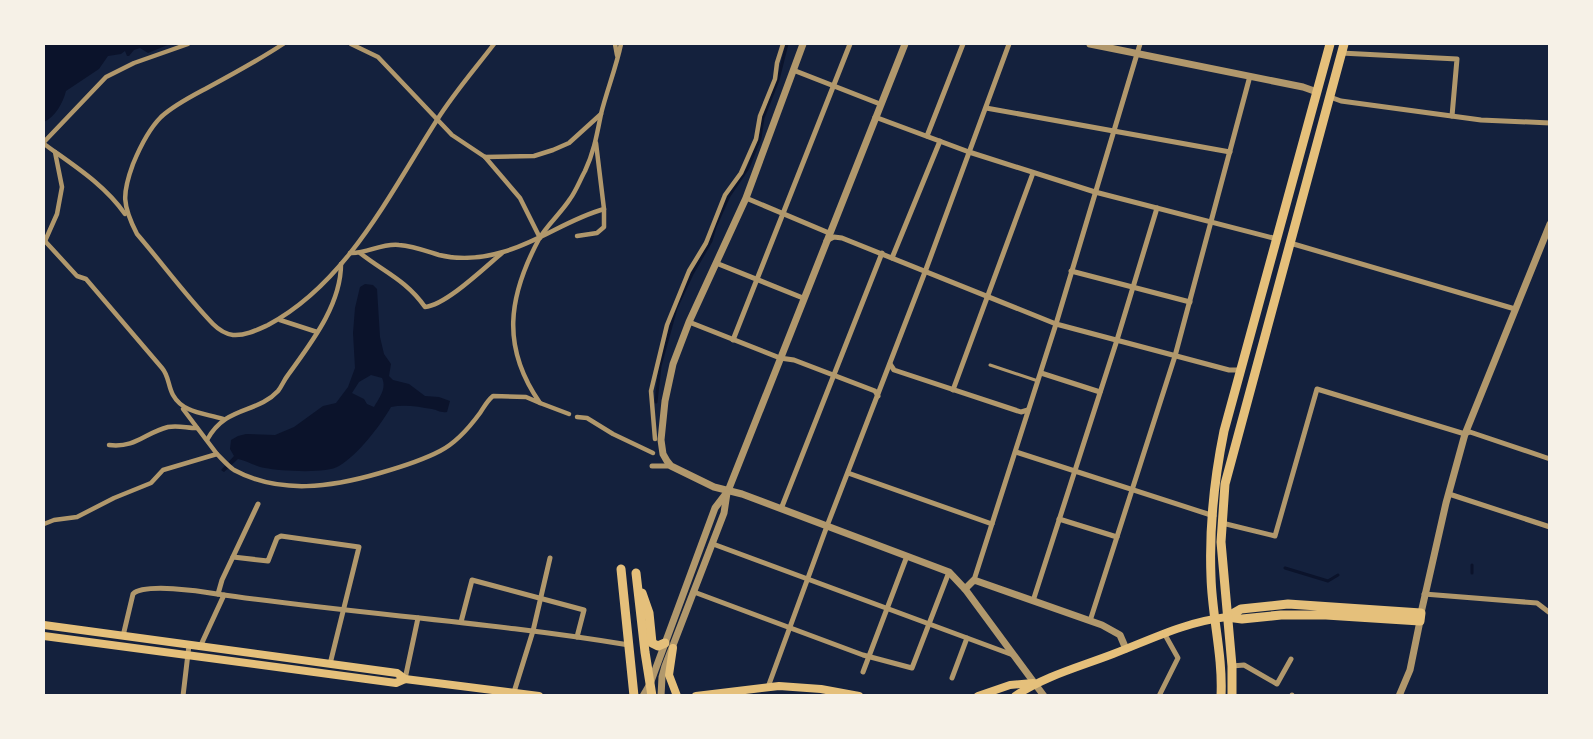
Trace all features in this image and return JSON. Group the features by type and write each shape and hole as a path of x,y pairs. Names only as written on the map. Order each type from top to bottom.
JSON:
{"main road":[{"path":"1221,696 1222,667 1211,578 1210,515 1216,470 1224,431 1330,44"},
{"path":"1232,696 1232,666 1221,520 1225,484 1342,48"},
{"path":"1317,92 1330,97"},
{"path":"1241,370 1255,369"},
{"path":"621,569 634,696"},
{"path":"652,696 636,573 649,613 652,643 658,646 669,645 669,675 677,696"},
{"path":"1015,696 1035,683 1187,624 1227,617 1241,609 1288,604 1421,617"},
{"path":"44,626 397,673 405,679 539,696"},
{"path":"44,636 396,683 405,679"},
{"path":"978,696 1010,685 1035,683"},
{"path":"696,696 768,687 806,687 859,696"}],"street":[{"path":"128,217 115,199 97,183 44,143 106,77 134,63 188,44"},
{"path":"283,44 264,57 192,96 162,117 145,138 124,189 124,204 136,234 214,325 233,335 245,334 278,320 312,296 341,264 437,120 494,44"},
{"path":"351,44 378,57 452,135 485,158 520,198 540,238"},
{"path":"615,44 618,59"},
{"path":"540,403 529,387 514,349 512,327 514,305 522,276 540,238 571,198 596,143 621,44"},
{"path":"655,439 651,391 667,325 689,271 706,243 725,195 741,173 756,139 760,116 775,79 783,44"},
{"path":"803,44 746,198 689,322 673,364 667,385 661,440 663,454 669,464 714,487 781,509 949,572 965,589 1044,696"},
{"path":"733,340 850,44"},
{"path":"643,696 694,592 724,513 728,491 905,44"},
{"path":"927,136 963,44"},
{"path":"768,687 1009,44"},
{"path":"1090,44 1138,52 1303,87 1317,92"},
{"path":"965,589 974,580 993,524 1140,44"},
{"path":"1342,48 1457,59 1452,116"},
{"path":"794,70 880,104"},
{"path":"1090,621 1175,356 1250,76"},
{"path":"1330,97 1341,101 1481,120 1550,123"},
{"path":"986,108 1230,152"},
{"path":"485,158 534,156 553,150 569,143 602,114"},
{"path":"875,117 969,152 1095,192 1277,239"},
{"path":"892,258 940,141"},
{"path":"577,236 597,233 604,227 596,143"},
{"path":"56,152 62,187 57,214 44,241 77,276 86,279 168,375 171,393 217,454 232,469 257,480 287,485 326,486 401,468 441,451 469,428 493,396 526,397 569,414"},
{"path":"953,390 969,356 1033,173"},
{"path":"746,198 829,233"},
{"path":"1033,601 1157,208"},
{"path":"350,253 360,253 367,249 398,244 457,257 474,257 503,252 540,238 566,222 604,209"},
{"path":"1399,696 1410,670 1424,594 1465,434 1550,224"},
{"path":"825,243 831,238 838,237 1056,324 1229,370 1241,370"},
{"path":"1290,243 1515,309"},
{"path":"360,253 394,275 424,307 449,296 503,252"},
{"path":"781,509 882,253"},
{"path":"716,263 803,298"},
{"path":"207,440 223,419 264,401 278,391 327,317 341,274 341,264"},
{"path":"1071,271 1190,302"},
{"path":"278,320 317,332"},
{"path":"689,322 780,358 794,360 875,391 878,396"},
{"path":"890,364 894,370 953,390 1021,412 1028,410"},
{"path":"1041,373 1100,392"},
{"path":"1016,452 1275,536 1317,389 1465,434 1470,432 1550,459"},
{"path":"183,408 223,419"},
{"path":"577,417 587,418 613,434 653,453"},
{"path":"109,445 122,446 136,443 170,427 197,429"},
{"path":"44,524 54,519 77,517 114,498 151,483 164,470 217,454"},
{"path":"848,474 993,524"},
{"path":"661,696 662,677 669,645 715,508 728,491"},
{"path":"1449,494 1550,527"},
{"path":"200,647 221,594 222,580 258,504"},
{"path":"1059,519 1117,537"},
{"path":"233,557 268,561 277,538 280,536 359,547 330,664"},
{"path":"713,544 1014,656"},
{"path":"863,672 907,556"},
{"path":"514,692 533,631 550,558"},
{"path":"694,592 869,657 912,668 949,572"},
{"path":"461,622 472,580 584,610 577,637"},
{"path":"974,580 1090,621 1120,635 1126,649"},
{"path":"123,636 130,601 137,590 171,590 461,622 629,645"},
{"path":"1424,594 1538,603 1550,613"},
{"path":"405,679 418,618"},
{"path":"1159,696 1178,658 1164,633"},
{"path":"952,678 968,638"},
{"path":"183,696 189,645"},
{"path":"1232,666 1244,665 1277,684 1291,659"}],"lane":[{"path":"990,365 1038,381"}],"water":[{"path":"44,44 170,44 148,53 140,48 134,50 129,56 125,51 108,56 99,69 66,91 58,109 44,122"},
{"path":"365,284 373,285 377,289 380,337 384,354 391,364 389,376 393,380 409,384 425,396 450,401 447,412 412,406 391,407 361,448 333,469 281,470 261,467 238,459 224,472 221,470 234,456 230,449 231,440 246,434 275,435 294,427 323,406 336,403 348,387 355,368 353,333 360,287","holes":["371,375 382,378 383,390 374,407 352,393 359,382"]}],"waterway":[{"path":"656,402 660,366 676,308 711,241 729,196 748,168 760,138 763,118 778,80 787,44"},
{"path":"1472,565 1472,573"},
{"path":"1285,568 1328,581 1338,575"}]}
